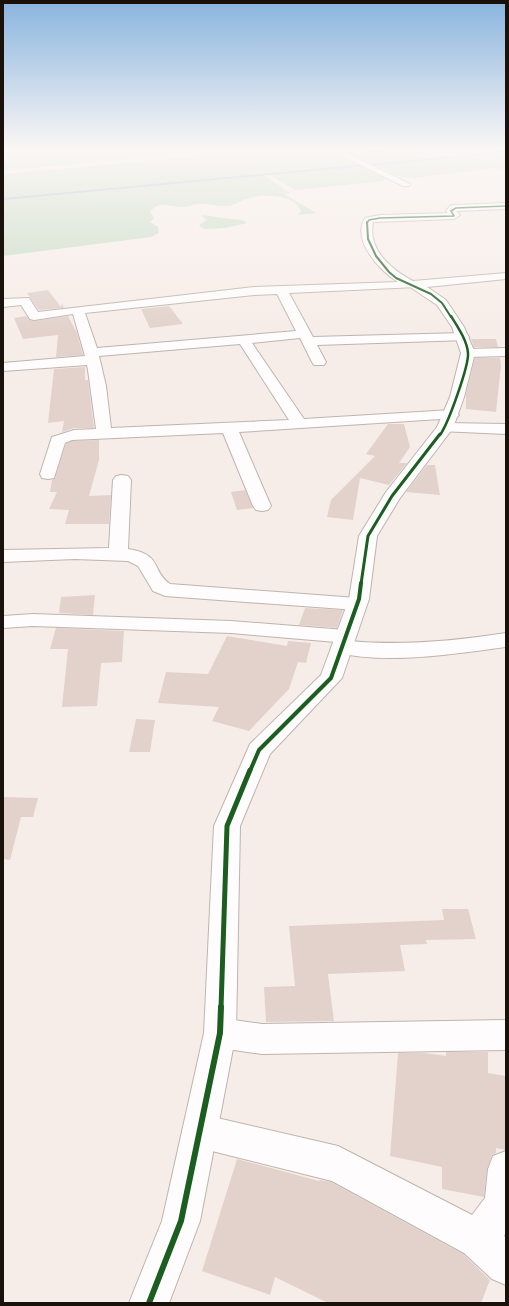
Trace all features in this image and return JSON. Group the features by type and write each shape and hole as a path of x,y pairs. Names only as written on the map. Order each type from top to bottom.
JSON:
{"street":[{"path":"149,1303 181,1221 220,1033 227,826 259,750 331,678 357,604 368,536 392,496 448,422 465,345 458,327 442,303 431,294 389,272 376,256 368,239 367,222 369,220 380,218 454,216 452,210"},
{"path":"3,303 25,301 34,316 78,310 281,290 412,285 506,276"},
{"path":"281,290 319,362"},
{"path":"78,310 102,402 104,433"},
{"path":"3,367 244,340 306,338 465,345 506,352"},
{"path":"244,340 300,424"},
{"path":"48,474 58,440 69,436 300,424 448,422 506,429"},
{"path":"229,428 262,506"},
{"path":"118,554 122,480"},
{"path":"3,556 131,555 142,559 157,586 165,590 357,604"},
{"path":"3,622 33,620 231,627 344,642 370,651 462,646 506,640"},
{"path":"220,1033 262,1039 506,1035"},
{"path":"200,1131 338,1164 478,1239 506,1265"},
{"path":"478,1239 502,1205 506,1169"}],"green space":[{"path":"3,210 152,210 150,212 154,218 150,222 158,227 159,233 151,237 3,256"},
{"path":"300,210 311,210 316,213 298,215"},
{"path":"202,216 242,220 247,223 225,228 204,229 199,225 207,220"}],"building":[{"path":"48,290 61,307 62,303 64,308 39,310 27,293"},
{"path":"169,306 183,324 150,328 141,309"},
{"path":"26,316 30,320 34,321 68,316 77,333 83,355 56,357 58,335 23,339 14,318"},
{"path":"471,339 496,339 498,347 474,347"},
{"path":"475,358 500,358 501,366 496,412 466,409 466,394"},
{"path":"85,367 85,380 88,380 94,428 74,428 62,432 64,421 48,423 54,369"},
{"path":"388,424 404,424 410,447 399,463 407,463 389,485 360,478 353,520 327,517 331,500 375,456 366,454"},
{"path":"99,440 99,460 89,496 111,495 109,524 65,524 69,510 49,509 57,492 50,492 52,480 55,478 66,444 72,441"},
{"path":"427,465 435,465 440,495 406,492"},
{"path":"245,490 253,508 237,510 231,492"},
{"path":"95,595 93,615 59,613 61,597"},
{"path":"305,608 343,610 337,628 299,625"},
{"path":"56,628 124,631 122,662 101,663 97,706 62,707 68,649 50,649"},
{"path":"227,636 287,646 288,641 311,643 306,663 298,662 289,689 249,731 212,721 219,707 158,703 166,672 208,674"},
{"path":"136,719 155,720 150,752 129,752"},
{"path":"3,797 38,798 33,817 21,817 10,860 3,859"},
{"path":"442,909 468,909 476,939 426,940 427,944 400,945 405,971 328,974 334,1021 266,1022 264,987 295,986 289,926 444,920"},
{"path":"446,1052 488,1052 488,1073 506,1076 506,1150 496,1148 496,1153 492,1155 487,1169 484,1197 442,1189 442,1167 390,1156 398,1053 425,1053 446,1056"},
{"path":"237,1159 319,1181 331,1182 463,1254 490,1280 481,1303 328,1303 275,1277 270,1295 202,1271"}],"cycle path":[{"path":"149,1303 181,1221 220,1033 227,826 259,750 331,678 359,599 368,536 392,496 445,428 457,397 468,353 458,327 442,303 431,294 396,278 376,256 368,239 367,222 369,220 380,218 454,216 455,215 452,210"}]}
